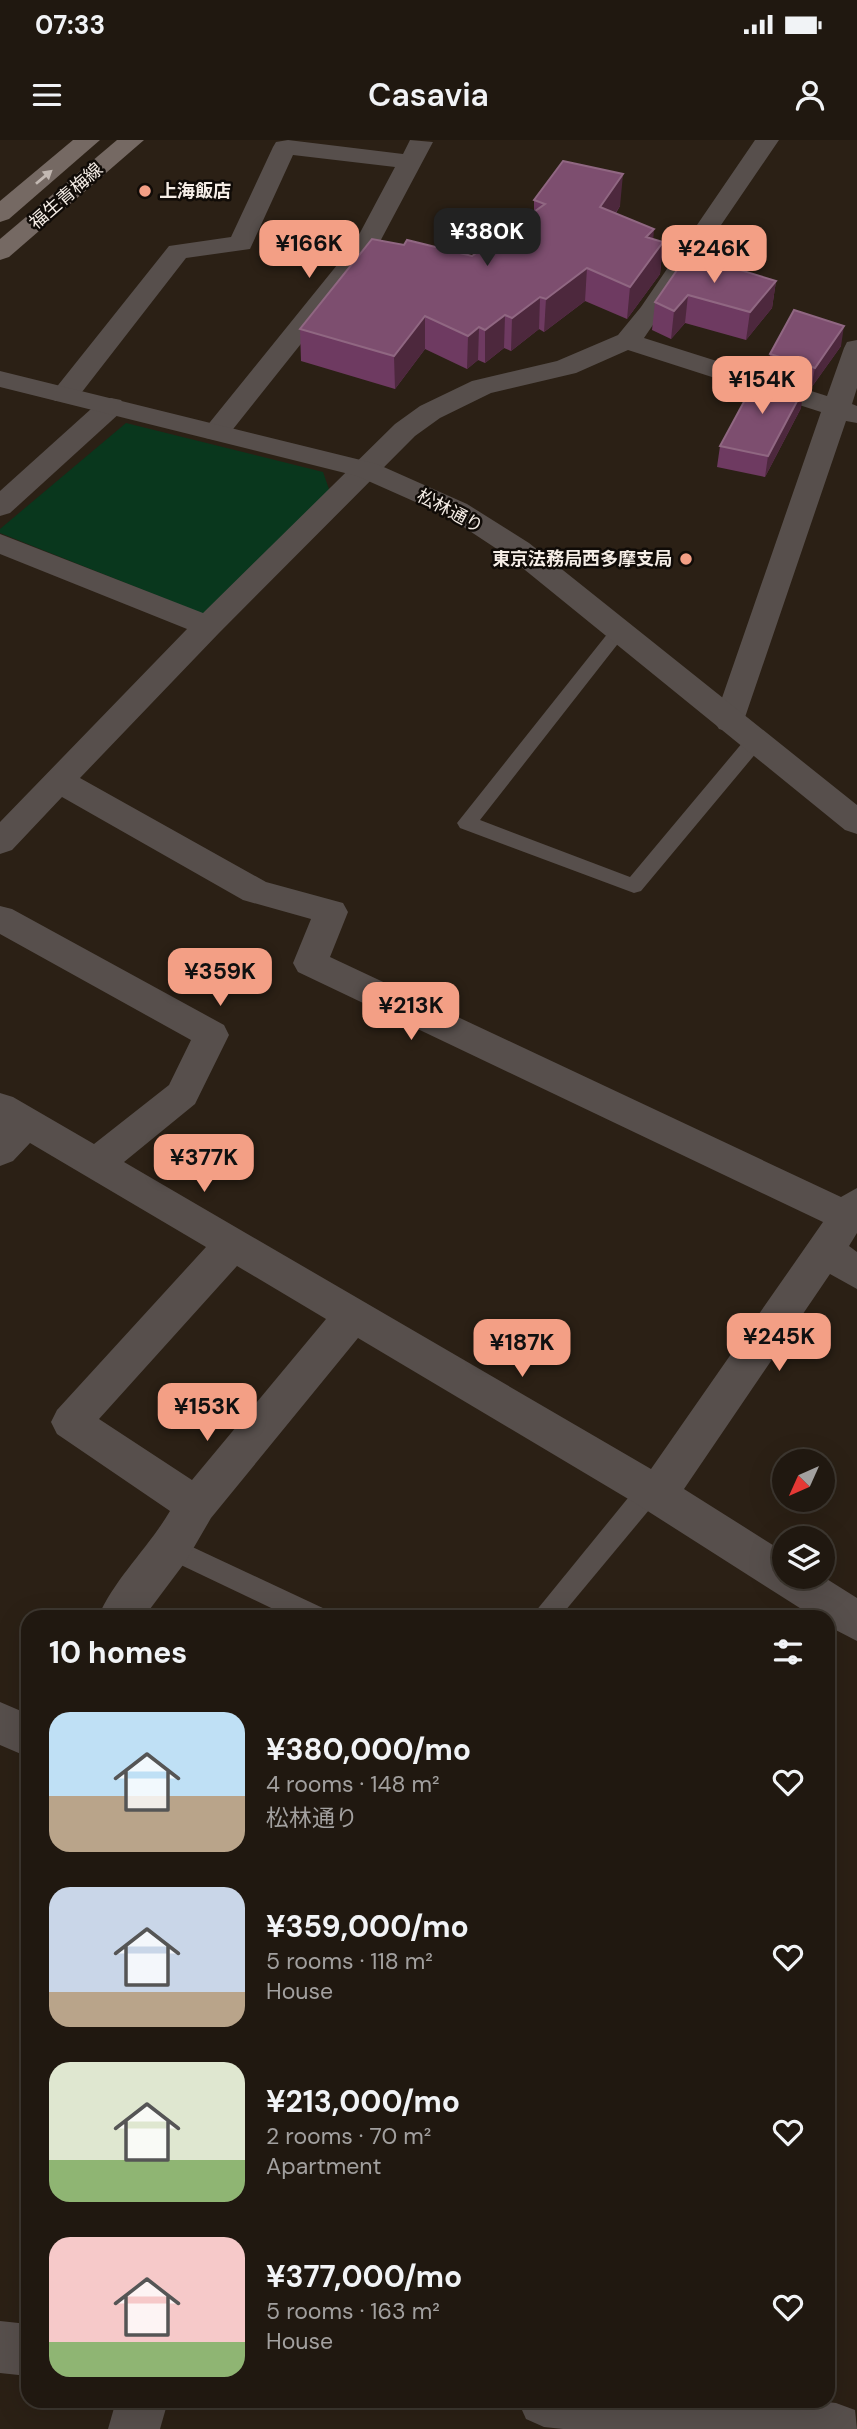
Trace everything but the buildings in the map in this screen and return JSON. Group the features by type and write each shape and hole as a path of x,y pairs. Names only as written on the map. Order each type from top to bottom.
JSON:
{"main road":[{"path":"0,214 88,140"},
{"name":"福生青梅線","path":"0,252 132,140"}],"street":[{"path":"0,842 208,626 405,430 455,398 508,378 566,367 627,341 651,312 767,140"},
{"path":"65,395 178,251 241,244 285,147 416,151 366,246 216,432"},
{"path":"627,341 847,411"},
{"path":"730,721 847,411 857,348"},
{"name":"松林通り","path":"0,379 366,470 457,510 519,550 857,822"},
{"path":"0,507 111,406"},
{"path":"0,543 208,626"},
{"path":"60,781 255,891 331,912 310,963 853,1210 842,1262 653,1492"},
{"path":"0,918 211,1035 182,1094 96,1164"},
{"path":"0,1151 13,1115 653,1492 772,1567"},
{"path":"196,1505 71,1422 232,1245"},
{"path":"124,1610 171,1548 196,1505 354,1314"},
{"path":"807,1589 857,1621"},
{"path":"0,1723 21,1733"},
{"path":"0,2347 21,2349"},
{"path":"134,2429 140,2408"},
{"path":"617,2408 836,2429"},
{"path":"853,2429 857,2421"}],"lane":[{"path":"618,632 467,823 634,886 755,741"},
{"path":"550,1610 653,1492"},
{"path":"171,1548 301,1610"}],"green space":[{"path":"126,423 323,472 330,492 211,617 0,533 0,529"}],"place":[{"name":"上海飯店","path":"145,191"},
{"name":"東京法務局西多摩支局","path":"686,559"}]}
